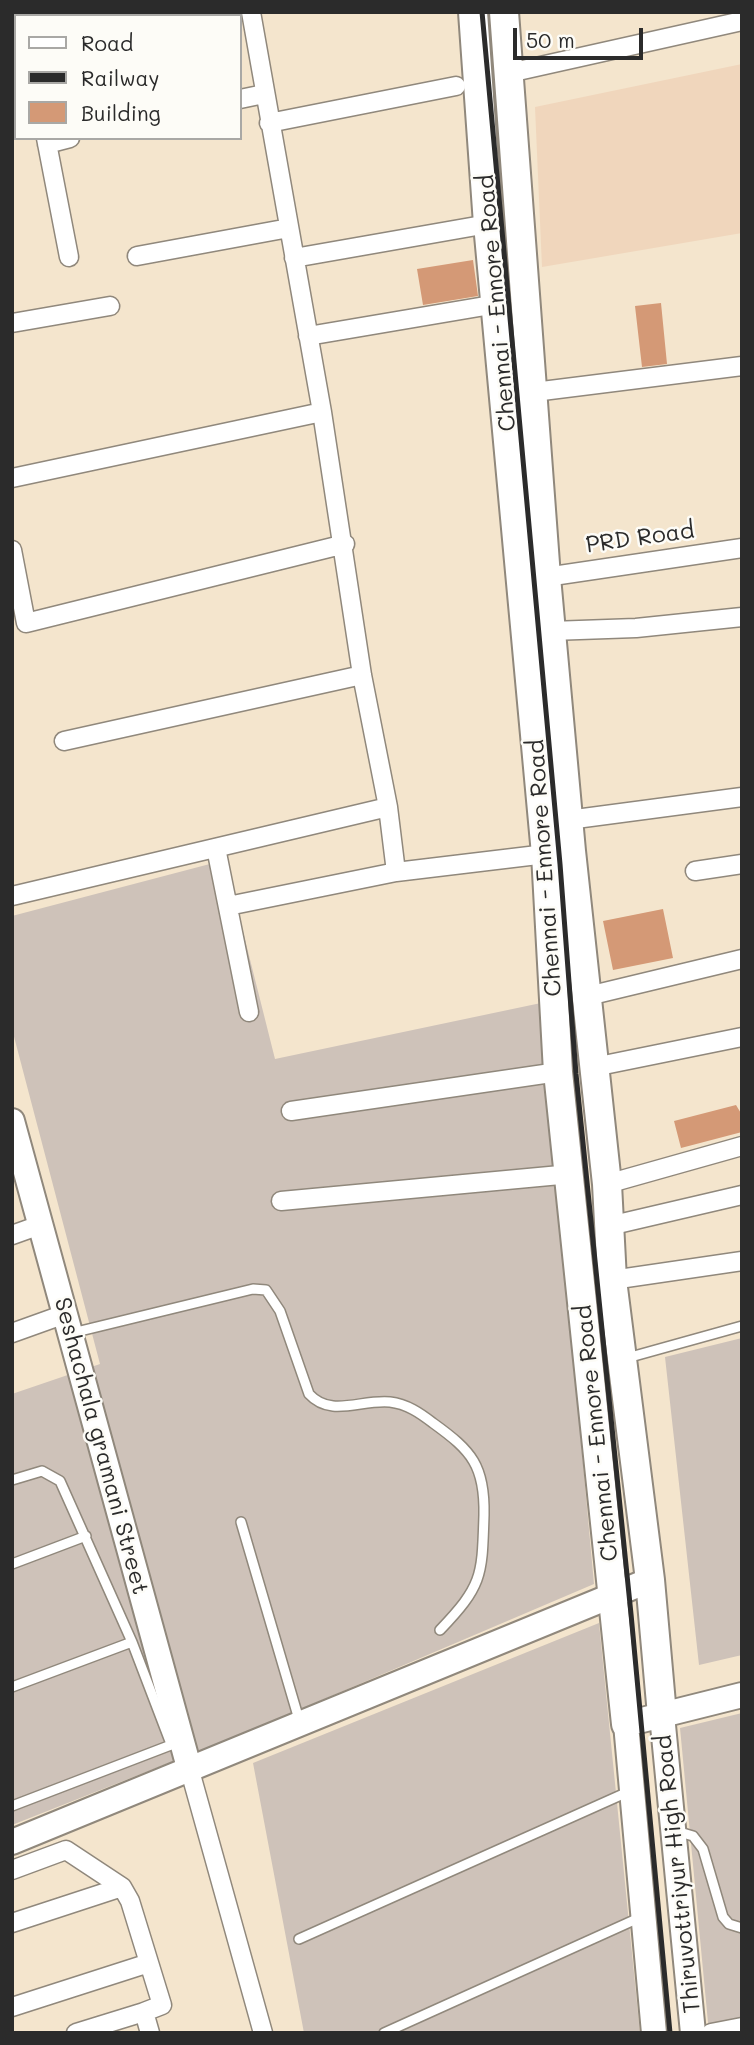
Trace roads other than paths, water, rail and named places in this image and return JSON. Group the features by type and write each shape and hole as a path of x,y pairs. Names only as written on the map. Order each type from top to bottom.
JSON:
{"main road":[{"name":"Chennai - Ennore Road","path":"473,12 488,224 546,854 558,1072 571,1174 626,1724"},
{"name":"Chennai - Ennore Road","path":"504,12 546,577 568,820 589,996 607,1184 612,1280 650,1580 662,1715"}],"street":[{"path":"251,12 345,544 362,675 388,807 397,872"},
{"path":"509,73 742,20"},
{"path":"269,123 456,86"},
{"path":"242,99 264,94"},
{"path":"46,141 69,257"},
{"path":"294,258 488,224"},
{"path":"137,256 289,228"},
{"path":"308,336 497,304"},
{"path":"12,323 110,306"},
{"path":"534,392 742,366"},
{"path":"12,478 322,412"},
{"path":"12,550 26,623 345,544"},
{"name":"PRD Road","path":"546,577 742,548"},
{"path":"551,631 636,628 742,617"},
{"path":"64,741 362,675"},
{"path":"568,820 742,797"},
{"path":"12,896 388,807"},
{"path":"216,848 249,1012"},
{"path":"228,906 397,872 546,854"},
{"path":"695,871 742,864"},
{"path":"589,996 742,959"},
{"path":"594,1067 742,1037"},
{"path":"291,1111 558,1072"},
{"name":"Seshachala gramani Street","path":"14,1132 68,1324 186,1772"},
{"path":"607,1184 742,1146"},
{"path":"281,1201 571,1174"},
{"path":"609,1226 742,1195"},
{"path":"12,1235 40,1226"},
{"path":"612,1280 742,1261"},
{"path":"12,1333 68,1324"},
{"path":"12,1842 650,1580"},
{"path":"626,1724 742,1695"},
{"name":"Thiruvottriyur High Road","path":"662,1715 693,2033"},
{"name":"Thiruvottriyur High Road","path":"626,1724 654,2033"},
{"path":"186,1772 263,2033"},
{"path":"12,1870 66,1850 122,1887 130,1901 162,2005 76,2033"},
{"path":"12,1923 122,1887"},
{"path":"12,2007 149,1963"},
{"path":"144,2012 150,2033"},
{"path":"710,2033 742,2027"}],"lane":[{"path":"68,1324 253,1289 266,1290 280,1311 309,1394 318,1404 331,1407 389,1402 407,1406 464,1445 481,1475 485,1492 483,1567 478,1584 468,1601 440,1630"},
{"path":"622,1360 742,1326"},
{"path":"12,1480 42,1471 60,1481 132,1642 171,1745 186,1772"},
{"path":"241,1522 301,1725"},
{"path":"12,1564 86,1535"},
{"path":"12,1687 132,1642"},
{"path":"12,1807 171,1745"},
{"path":"299,1939 632,1790"},
{"path":"674,1830 693,1836 704,1849 723,1917 729,1924 742,1928"},
{"path":"384,2033 643,1916"}],"railway":[{"path":"482,12 560,864 576,1074 670,2033"}]}
